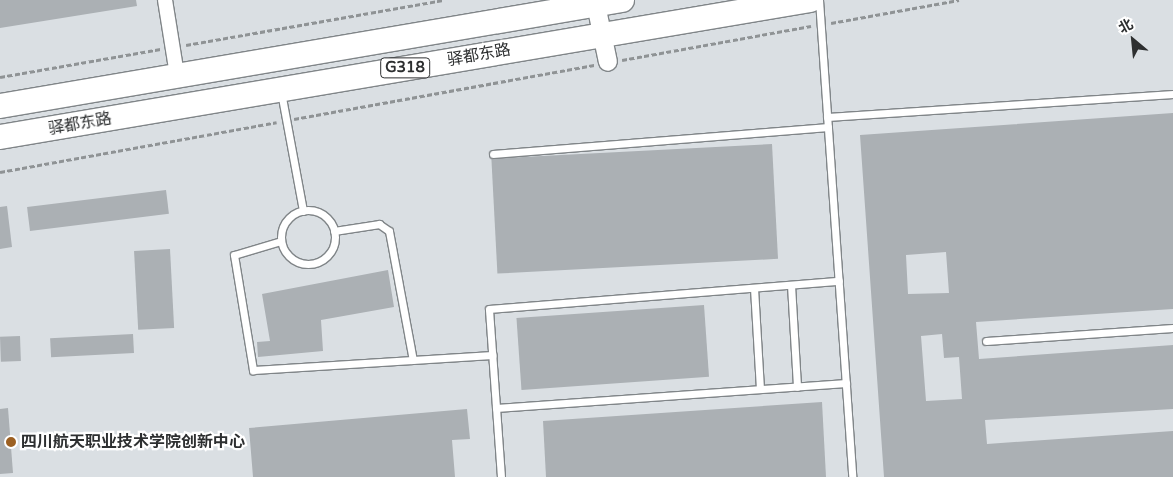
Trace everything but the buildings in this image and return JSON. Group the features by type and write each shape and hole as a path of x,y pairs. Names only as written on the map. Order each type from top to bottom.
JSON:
{"highway":[{"name":"驿都东路","path":"0,106 596,2 622,0"},
{"name":"驿都东路","path":"0,137 810,0"}],"street":[{"path":"165,0 177,75"},
{"path":"596,2 608,62"}],"lane":[{"path":"819,0 852,477"},
{"path":"280,89 303,210"},
{"path":"827,117 1173,94"},
{"path":"493,154 828,127"},
{"path":"303,210 324,216 334,231 332,249 311,264 294,260 281,241 285,222 303,210"},
{"path":"334,231 379,224 389,231 413,360"},
{"path":"281,241 234,255 253,370 493,355"},
{"path":"501,477 489,309 839,281"},
{"path":"791,285 797,387"},
{"path":"754,288 760,389"},
{"path":"986,341 1173,328"},
{"path":"496,408 846,383"}],"path":[{"path":"0,77 443,0"},
{"path":"0,172 959,0"}],"place":[{"name":"四川航天职业技术学院创新中心","path":"11,442"}]}
